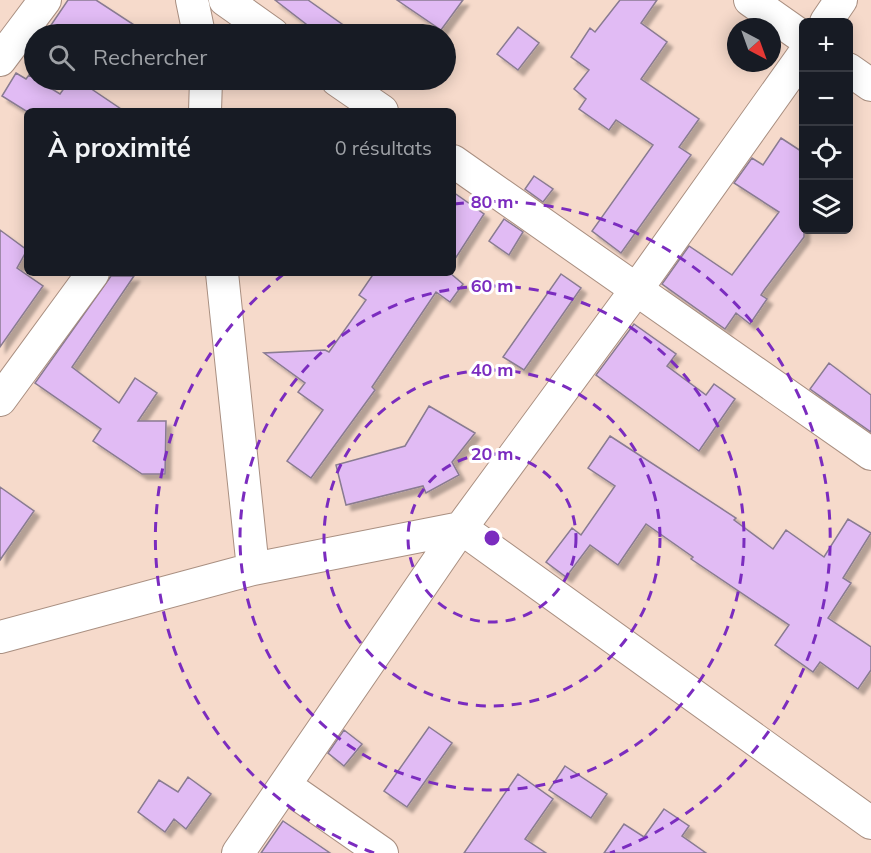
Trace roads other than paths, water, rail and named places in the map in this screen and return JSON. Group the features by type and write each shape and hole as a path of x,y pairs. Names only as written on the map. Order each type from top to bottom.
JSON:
{"street":[{"path":"4,46 45,0"},
{"path":"192,0 197,24"},
{"path":"750,0 799,34"},
{"path":"829,18 842,0"},
{"path":"241,13 258,24"},
{"path":"238,853 461,528 636,290 799,61"},
{"path":"853,72 871,85"},
{"path":"205,108 206,90"},
{"path":"352,90 378,108"},
{"path":"456,163 871,454"},
{"path":"0,400 91,276"},
{"path":"222,276 253,568"},
{"path":"0,637 253,568 461,528 871,823"},
{"path":"286,786 382,853"}]}
